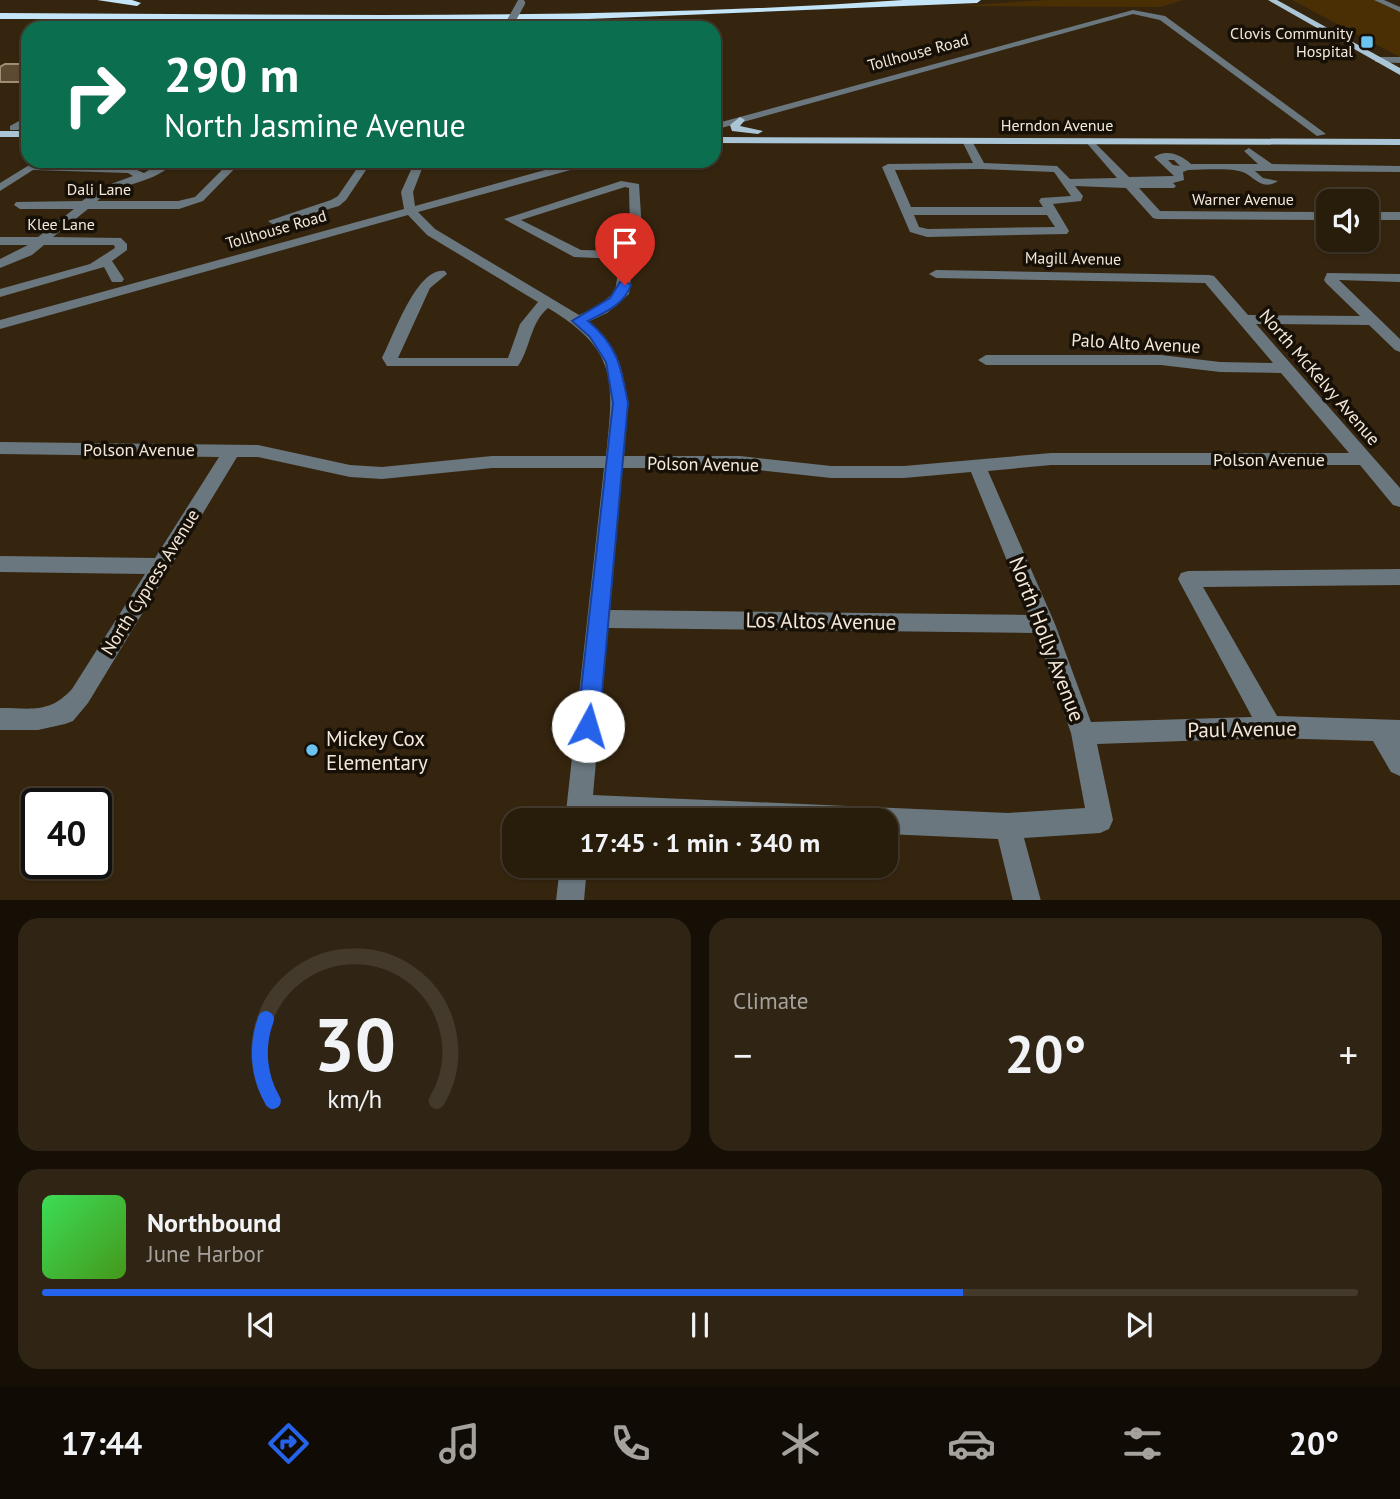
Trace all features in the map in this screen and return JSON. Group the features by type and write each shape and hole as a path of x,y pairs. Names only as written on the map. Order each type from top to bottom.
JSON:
{"highway":[{"path":"101,0 149,4"},
{"path":"0,16 605,8 824,0"},
{"path":"896,3 941,0"},
{"path":"0,8 641,15 978,0"},
{"path":"226,6 271,12"},
{"path":"83,21 271,12"},
{"path":"0,25 21,24"}],"main road":[{"path":"1272,0 1394,63"},
{"path":"1282,0 1394,63"},
{"path":"740,120 735,125 738,130 785,134"},
{"path":"0,131 21,128"},
{"path":"0,131 21,133"},
{"path":"721,137 785,134"},
{"name":"Herndon Avenue","path":"785,134 1400,142"},
{"path":"1086,138 1400,135"},
{"name":"Herndon Avenue","path":"721,138 967,141 1086,138"}],"street":[{"path":"1378,0 1400,10"},
{"path":"511,21 522,1"},
{"name":"Tollhouse Road","path":"721,125 1133,12 1162,18 1321,135"},
{"path":"13,128 21,123"},
{"path":"1086,138 1128,183"},
{"path":"967,141 980,166"},
{"path":"1352,150 1355,157 1385,178"},
{"path":"1249,151 1268,167"},
{"path":"888,166 1052,167 1057,169 1066,182 1077,199 1045,201 1063,231 918,232 914,229 888,166"},
{"path":"1066,182 1128,183 1244,167 1400,169"},
{"path":"1244,167 1260,181 1272,181"},
{"path":"0,188 32,168"},
{"path":"77,168 130,170 141,176"},
{"path":"0,264 27,252 104,190 162,168"},
{"name":"Dali Lane","path":"20,205 179,205 203,195 230,168"},
{"path":"274,221 335,203 342,198 362,168"},
{"path":"416,168 407,186 407,204 410,211 431,232 579,321 606,348 618,377 620,403 580,808"},
{"name":"Tollhouse Road","path":"0,325 563,168"},
{"path":"1159,173 1163,177 1179,176"},
{"path":"579,321 602,310 622,294 628,256 629,245 636,231 635,186 625,183 510,219 579,254 628,256"},
{"name":"Warner Avenue","path":"1128,183 1157,215 1316,215"},
{"path":"906,211 1050,211"},
{"path":"1379,216 1400,216"},
{"name":"Klee Lane","path":"0,241 121,244 121,250 104,263"},
{"path":"0,293 104,263 110,265 117,279"},
{"path":"440,274 424,286 390,358 392,363 513,363 518,357 529,318 547,301"},
{"name":"Magill Avenue","path":"936,274 1209,279"},
{"path":"1400,278 1332,276 1331,280 1400,347"},
{"name":"North McKelvy Avenue","path":"1209,279 1400,500"},
{"path":"1244,318 1372,321"},
{"name":"Palo Alto Avenue","path":"986,360 1161,360 1220,367 1285,368"},
{"name":"Polson Avenue","path":"0,448 232,450 279,454 350,471 382,473 492,462 740,462 831,472 904,472 1051,459 1366,459"},
{"name":"North Cypress Avenue","path":"0,719 38,719 65,713 80,696 232,450"},
{"name":"North Holly Avenue","path":"976,464 1044,624 1083,733 1100,820 1007,826"},
{"path":"0,564 160,566"},
{"path":"1270,727 1188,579 1400,577"},
{"name":"Los Altos Avenue","path":"599,619 1044,624"},
{"name":"Paul Avenue","path":"1083,733 1270,727 1390,731"},
{"path":"1390,731 1400,764"},
{"path":"898,822 1007,826 1027,900"},
{"path":"570,900 573,878"}],"shaded area":[{"path":"1047,0 1183,0 1160,7 958,6"},
{"path":"1292,0 1374,0 1400,12 1400,57"}],"building":[{"path":"5,64 21,64 21,82 0,82 0,67"}],"place":[{"name":"Clovis Community Hospital","path":"1367,42"},
{"name":"Mickey Cox Elementary","path":"312,750"}],"route":[{"path":"588,726 620,390 618,377 606,348 595,334 579,321 614,301 622,294 625,285"}]}
